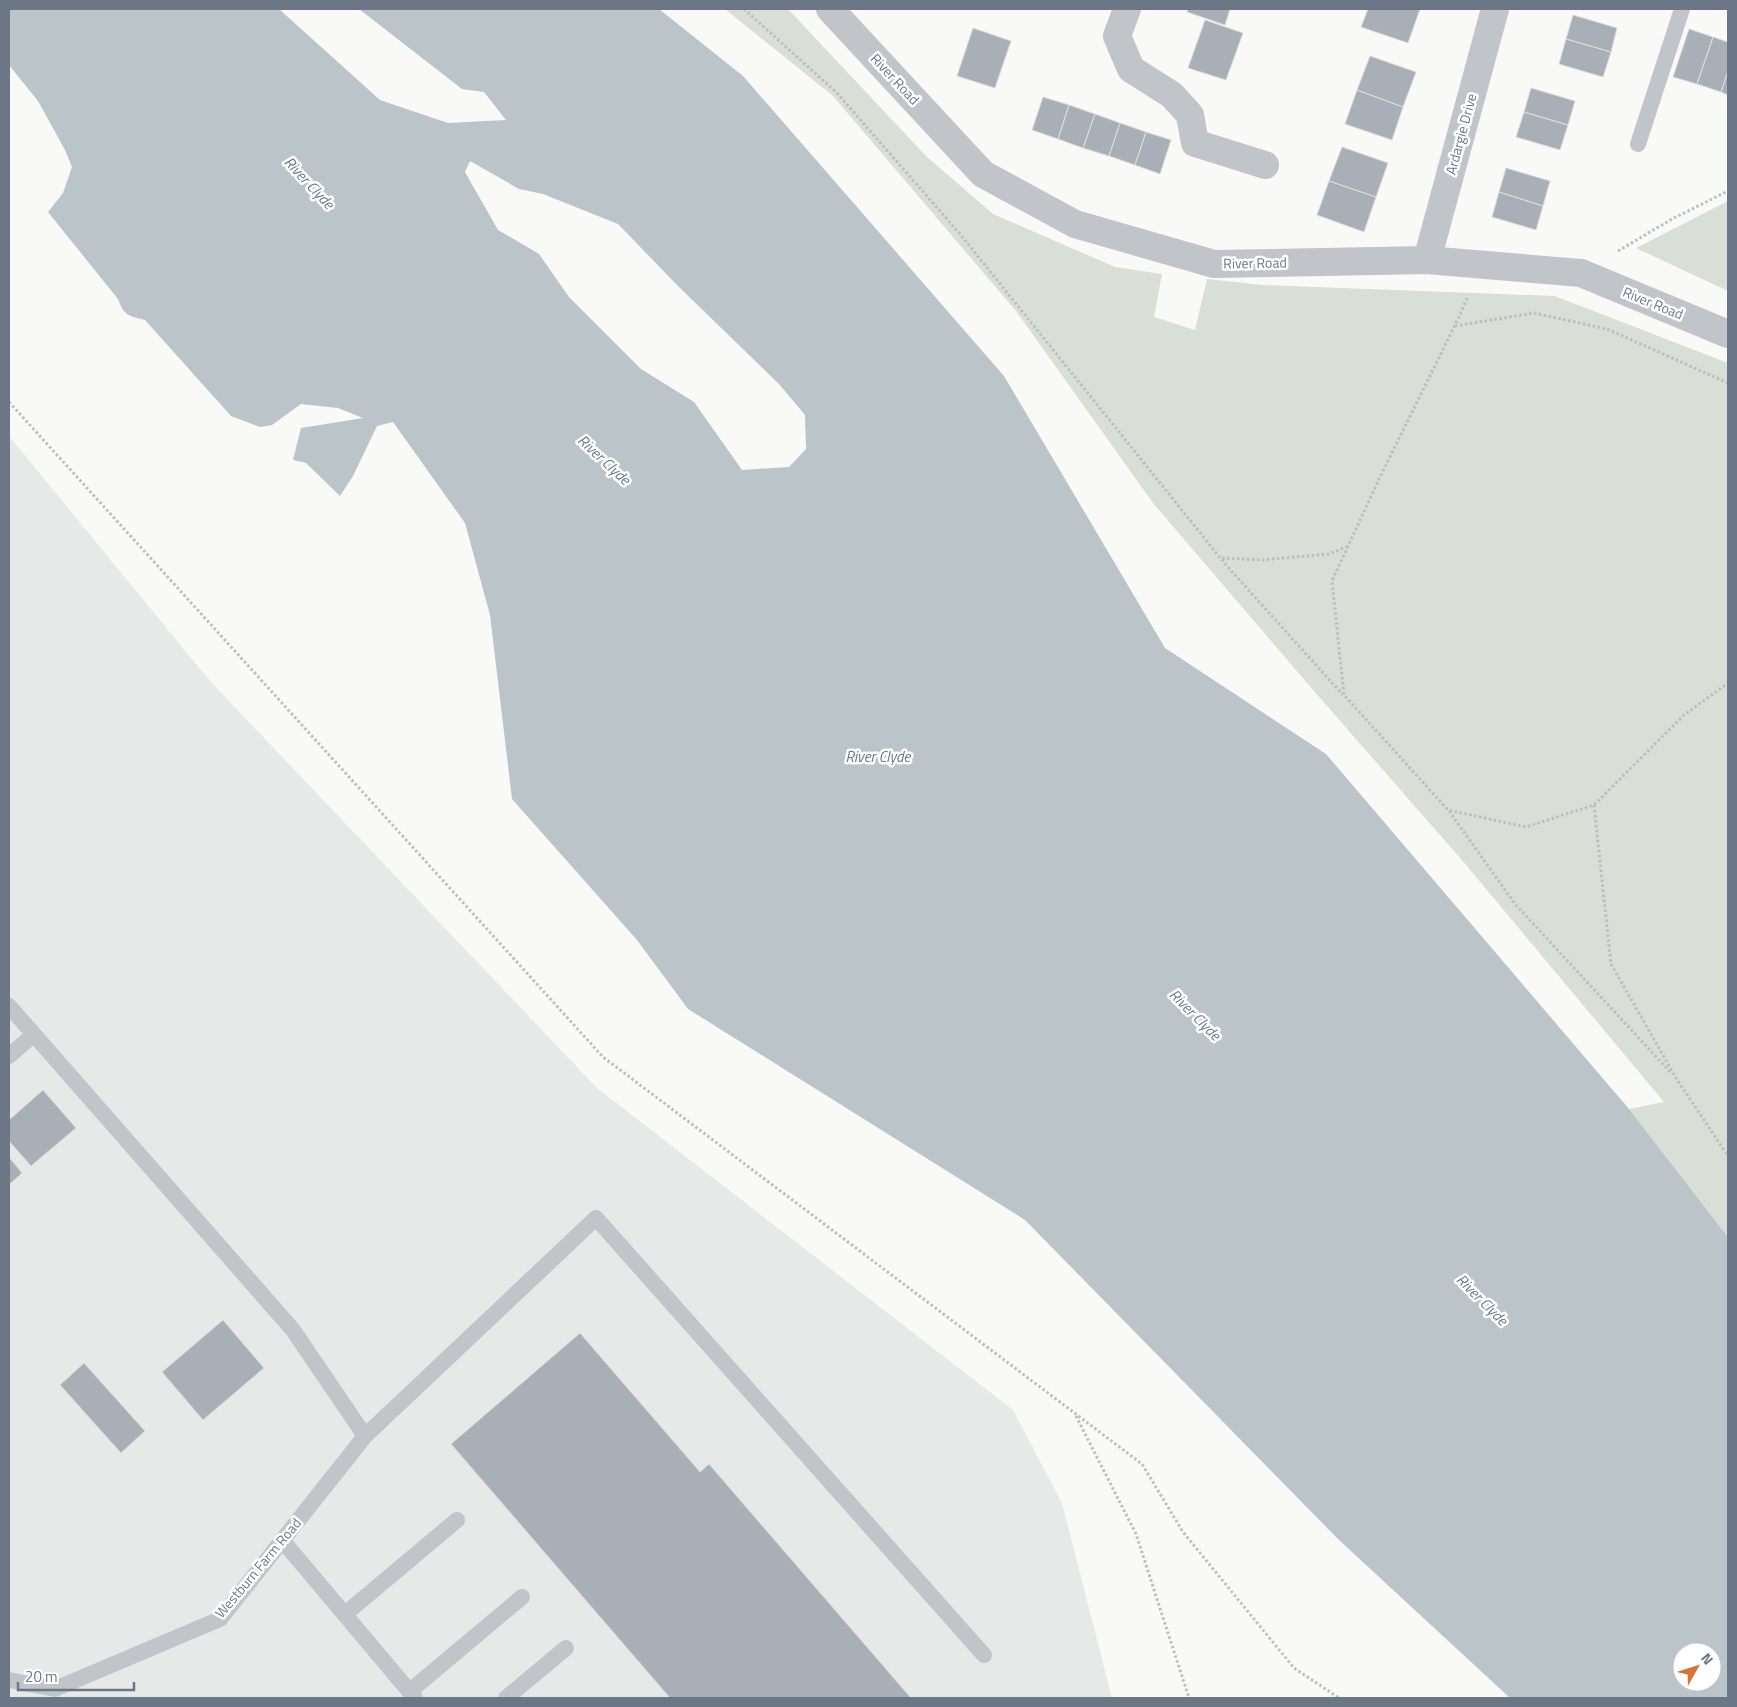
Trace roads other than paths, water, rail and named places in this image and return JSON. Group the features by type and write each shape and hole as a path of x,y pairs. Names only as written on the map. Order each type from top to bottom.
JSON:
{"street":[{"name":"River Road","path":"830,9 983,174 1075,224 1214,264 1427,260 1581,273 1728,334"},
{"path":"1127,9 1117,36 1131,70 1172,95 1190,115 1196,143 1265,165"},
{"name":"Ardargie Drive","path":"1427,260 1495,9"}],"lane":[{"path":"1638,144 1682,9"},
{"path":"9,1006 293,1330 365,1436"},
{"path":"9,1056 33,1035"},
{"name":"Westburn Farm Road","path":"9,1680 56,1689 220,1618 365,1436 596,1218 984,1655"},
{"path":"345,1614 457,1520"},
{"path":"282,1540 413,1695 522,1596"},
{"path":"506,1698 566,1648"}],"water":[{"name":"River Clyde","path":"9,9 279,9 380,100 448,123 506,120 484,92 462,89 359,9 659,9 743,76 1004,376 1165,648 1326,754 1629,1109 1728,1237 1728,1698 1510,1698 1339,1540 1025,1220 688,1009 637,940 512,799 490,615 465,523 393,422 377,426 353,476 340,496 306,463 293,460 301,428 363,418 338,408 301,404 272,425 260,427 231,416 145,320 131,316 122,309 118,299 48,212 63,193 72,167 65,150 38,101 9,65","holes":["470,161 519,189 543,194 618,224 678,286 779,384 805,415 806,449 789,467 742,470 694,402 641,369 569,297 539,254 498,230 465,172"]}]}
